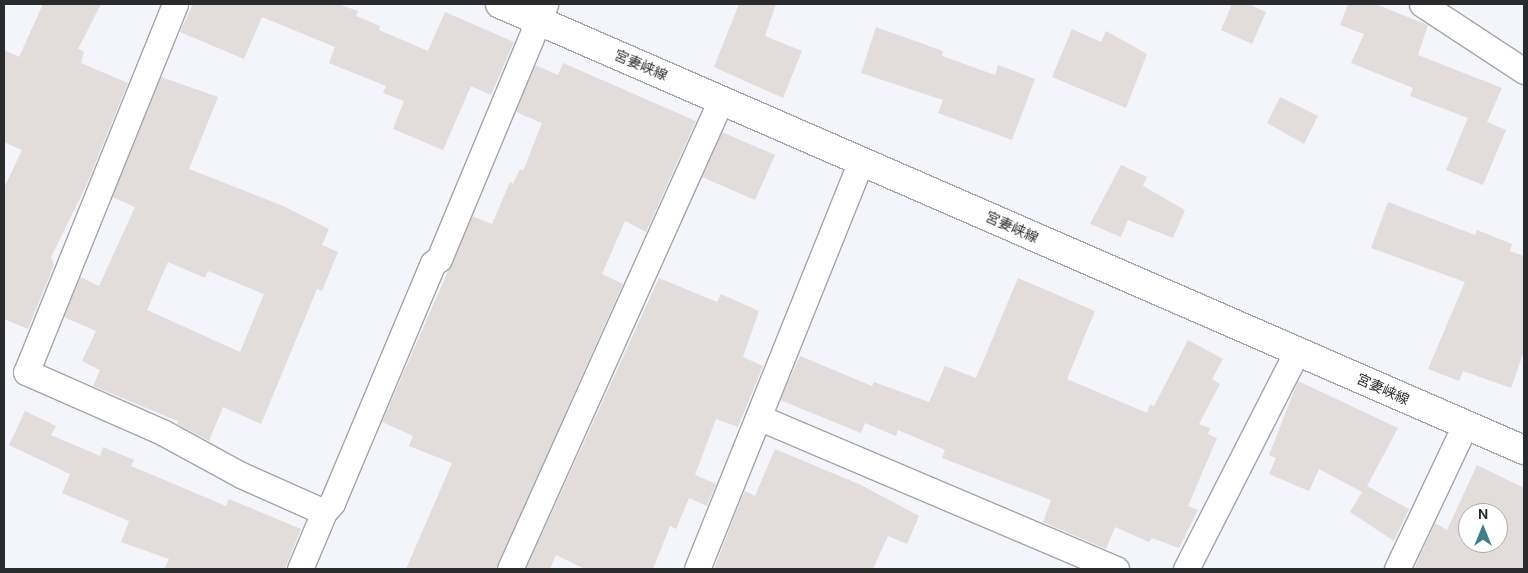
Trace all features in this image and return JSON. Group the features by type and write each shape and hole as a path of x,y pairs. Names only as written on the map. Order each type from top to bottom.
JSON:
{"main road":[{"name":"宮妻峡線","path":"500,4 542,13 721,100 1524,450"}],"street":[{"path":"175,4 26,372 164,433 241,475 324,512"},
{"path":"1422,4 1524,71"},
{"path":"300,569 324,512 332,502 542,13"},
{"path":"510,569 721,100"},
{"path":"697,569 760,418 861,161"},
{"path":"1186,569 1297,352"},
{"path":"760,418 1116,569"},
{"path":"1397,569 1465,425"}],"building":[{"path":"43,4 101,4 78,49 84,52 81,63 128,83 86,186 51,257 54,265 28,329 4,319 4,188 22,150 4,142 4,50 19,57"},
{"path":"193,4 338,4 358,11 356,16 380,26 379,30 428,51 445,12 514,42 491,95 471,86 443,150 393,129 404,101 383,93 386,86 329,63 335,47 262,17 244,59 180,32"},
{"path":"739,4 776,4 765,36 802,51 783,98 714,67"},
{"path":"1232,4 1248,4 1266,12 1252,44 1221,30"},
{"path":"1348,4 1375,4 1428,25 1418,55 1502,88 1487,122 1506,130 1483,185 1446,170 1468,118 1410,96 1413,88 1351,63 1364,34 1340,25"},
{"path":"876,27 943,51 942,56 995,75 998,65 1035,79 1012,140 938,113 943,100 861,73"},
{"path":"1072,29 1101,42 1106,31 1147,54 1126,108 1052,77"},
{"path":"563,63 696,121 646,232 625,221 602,274 623,284 496,569 406,569 452,463 409,446 413,436 382,422 472,216 492,224 510,182 513,184 520,169 523,171 542,123 516,112 535,65 558,75"},
{"path":"161,77 218,97 189,169 283,206 329,229 322,245 338,252 322,291 317,289 261,424 223,407 209,441 177,424 178,421 93,386 100,370 82,361 96,331 64,317 80,277 99,286 135,207 112,197","holes":["168,262 205,278 208,271 264,294 240,352 147,310"]},
{"path":"1280,97 1318,116 1304,144 1267,123"},
{"path":"722,132 775,155 755,200 702,177"},
{"path":"1121,165 1147,177 1143,186 1185,210 1173,238 1128,220 1121,237 1090,224"},
{"path":"1388,202 1475,235 1477,230 1512,244 1510,251 1524,256 1524,351 1511,388 1463,371 1459,381 1428,369 1465,282 1371,248"},
{"path":"659,278 717,302 721,294 759,311 743,357 763,366 738,427 716,419 695,475 716,484 707,506 689,498 676,529 670,526 653,569 585,569 556,555 550,569 526,569"},
{"path":"1018,278 1095,311 1067,379 1147,413 1150,404 1154,406 1188,340 1223,359 1212,379 1220,384 1199,424 1210,428 1208,434 1217,438 1188,506 1198,510 1179,548 1152,538 1149,542 1115,527 1106,549 1043,522 1051,500 942,458 945,450 898,430 896,436 865,423 861,433 780,400 800,356 872,386 874,382 929,402 945,366 976,378"},
{"path":"1298,381 1398,428 1367,486 1409,509 1394,541 1350,512 1362,492 1319,469 1309,491 1269,474 1276,458 1269,455"},
{"path":"25,411 56,426 51,435 100,456 103,447 134,460 131,466 226,506 229,499 301,529 285,569 164,569 169,559 121,542 129,521 62,493 70,474 9,445"},
{"path":"775,449 861,485 919,516 907,544 888,536 873,569 714,569 745,491 755,496"},
{"path":"1477,465 1524,488 1524,569 1414,569 1435,523 1447,530 1458,506 1458,553 1508,553 1508,503 1459,503"}]}
